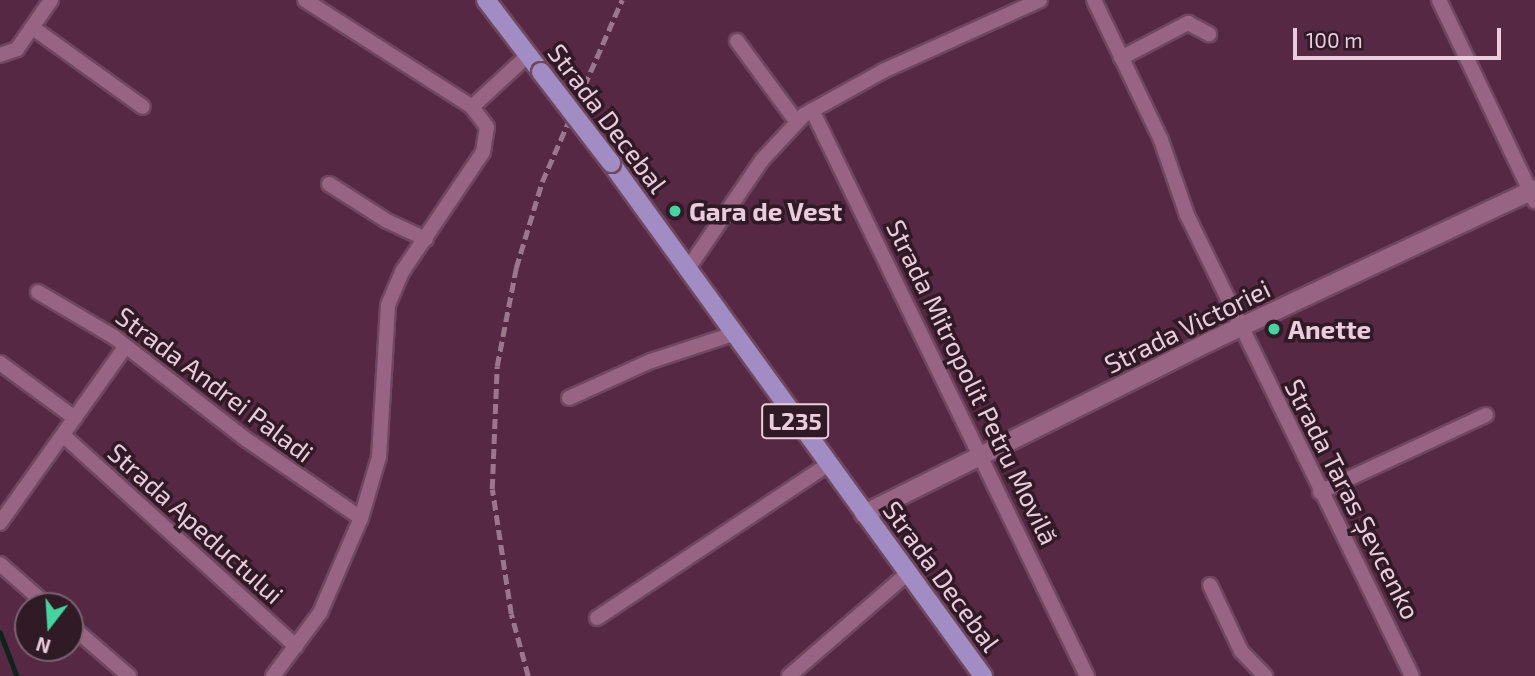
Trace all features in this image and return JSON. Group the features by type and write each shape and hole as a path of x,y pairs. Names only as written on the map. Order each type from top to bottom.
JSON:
{"main road":[{"name":"Strada Decebal","path":"486,0 611,163 827,465 983,676"}],"street":[{"path":"0,55 17,50 51,0"},
{"path":"273,676 320,613 361,518 379,457 388,305 402,272 426,239 486,143 487,127 472,107 305,0"},
{"path":"687,270 762,160 796,121 883,71 1040,0"},
{"name":"Strada Taras Șevcenko","path":"1094,0 1240,328 1410,675"},
{"path":"1439,0 1533,194"},
{"path":"1121,58 1188,23 1209,34"},
{"path":"33,28 143,107"},
{"path":"737,41 796,121"},
{"path":"472,107 528,55"},
{"name":"Strada Mitropolit Petru Movilă","path":"812,110 1087,676"},
{"path":"330,184 378,216 426,239"},
{"name":"Strada Victoriei","path":"864,514 980,454 1240,328 1533,194"},
{"name":"Strada Andrei Paladi","path":"38,292 126,346 247,440 361,518"},
{"path":"569,398 651,361 733,334"},
{"path":"0,523 126,346"},
{"path":"0,363 75,418"},
{"path":"1320,492 1486,415"},
{"name":"Strada Apeductului","path":"64,436 296,646"},
{"path":"597,618 827,465"},
{"path":"0,564 32,592"},
{"path":"789,676 908,573"},
{"path":"1210,585 1241,651 1265,676"},
{"path":"84,637 130,676"}],"waterway":[{"path":"0,632 17,676"}],"railway":[{"path":"528,676 511,614 492,489 497,366 516,268 542,182 622,0"}],"place":[{"name":"Gara de Vest","path":"675,211"},
{"name":"Anette","path":"1274,329"}]}
